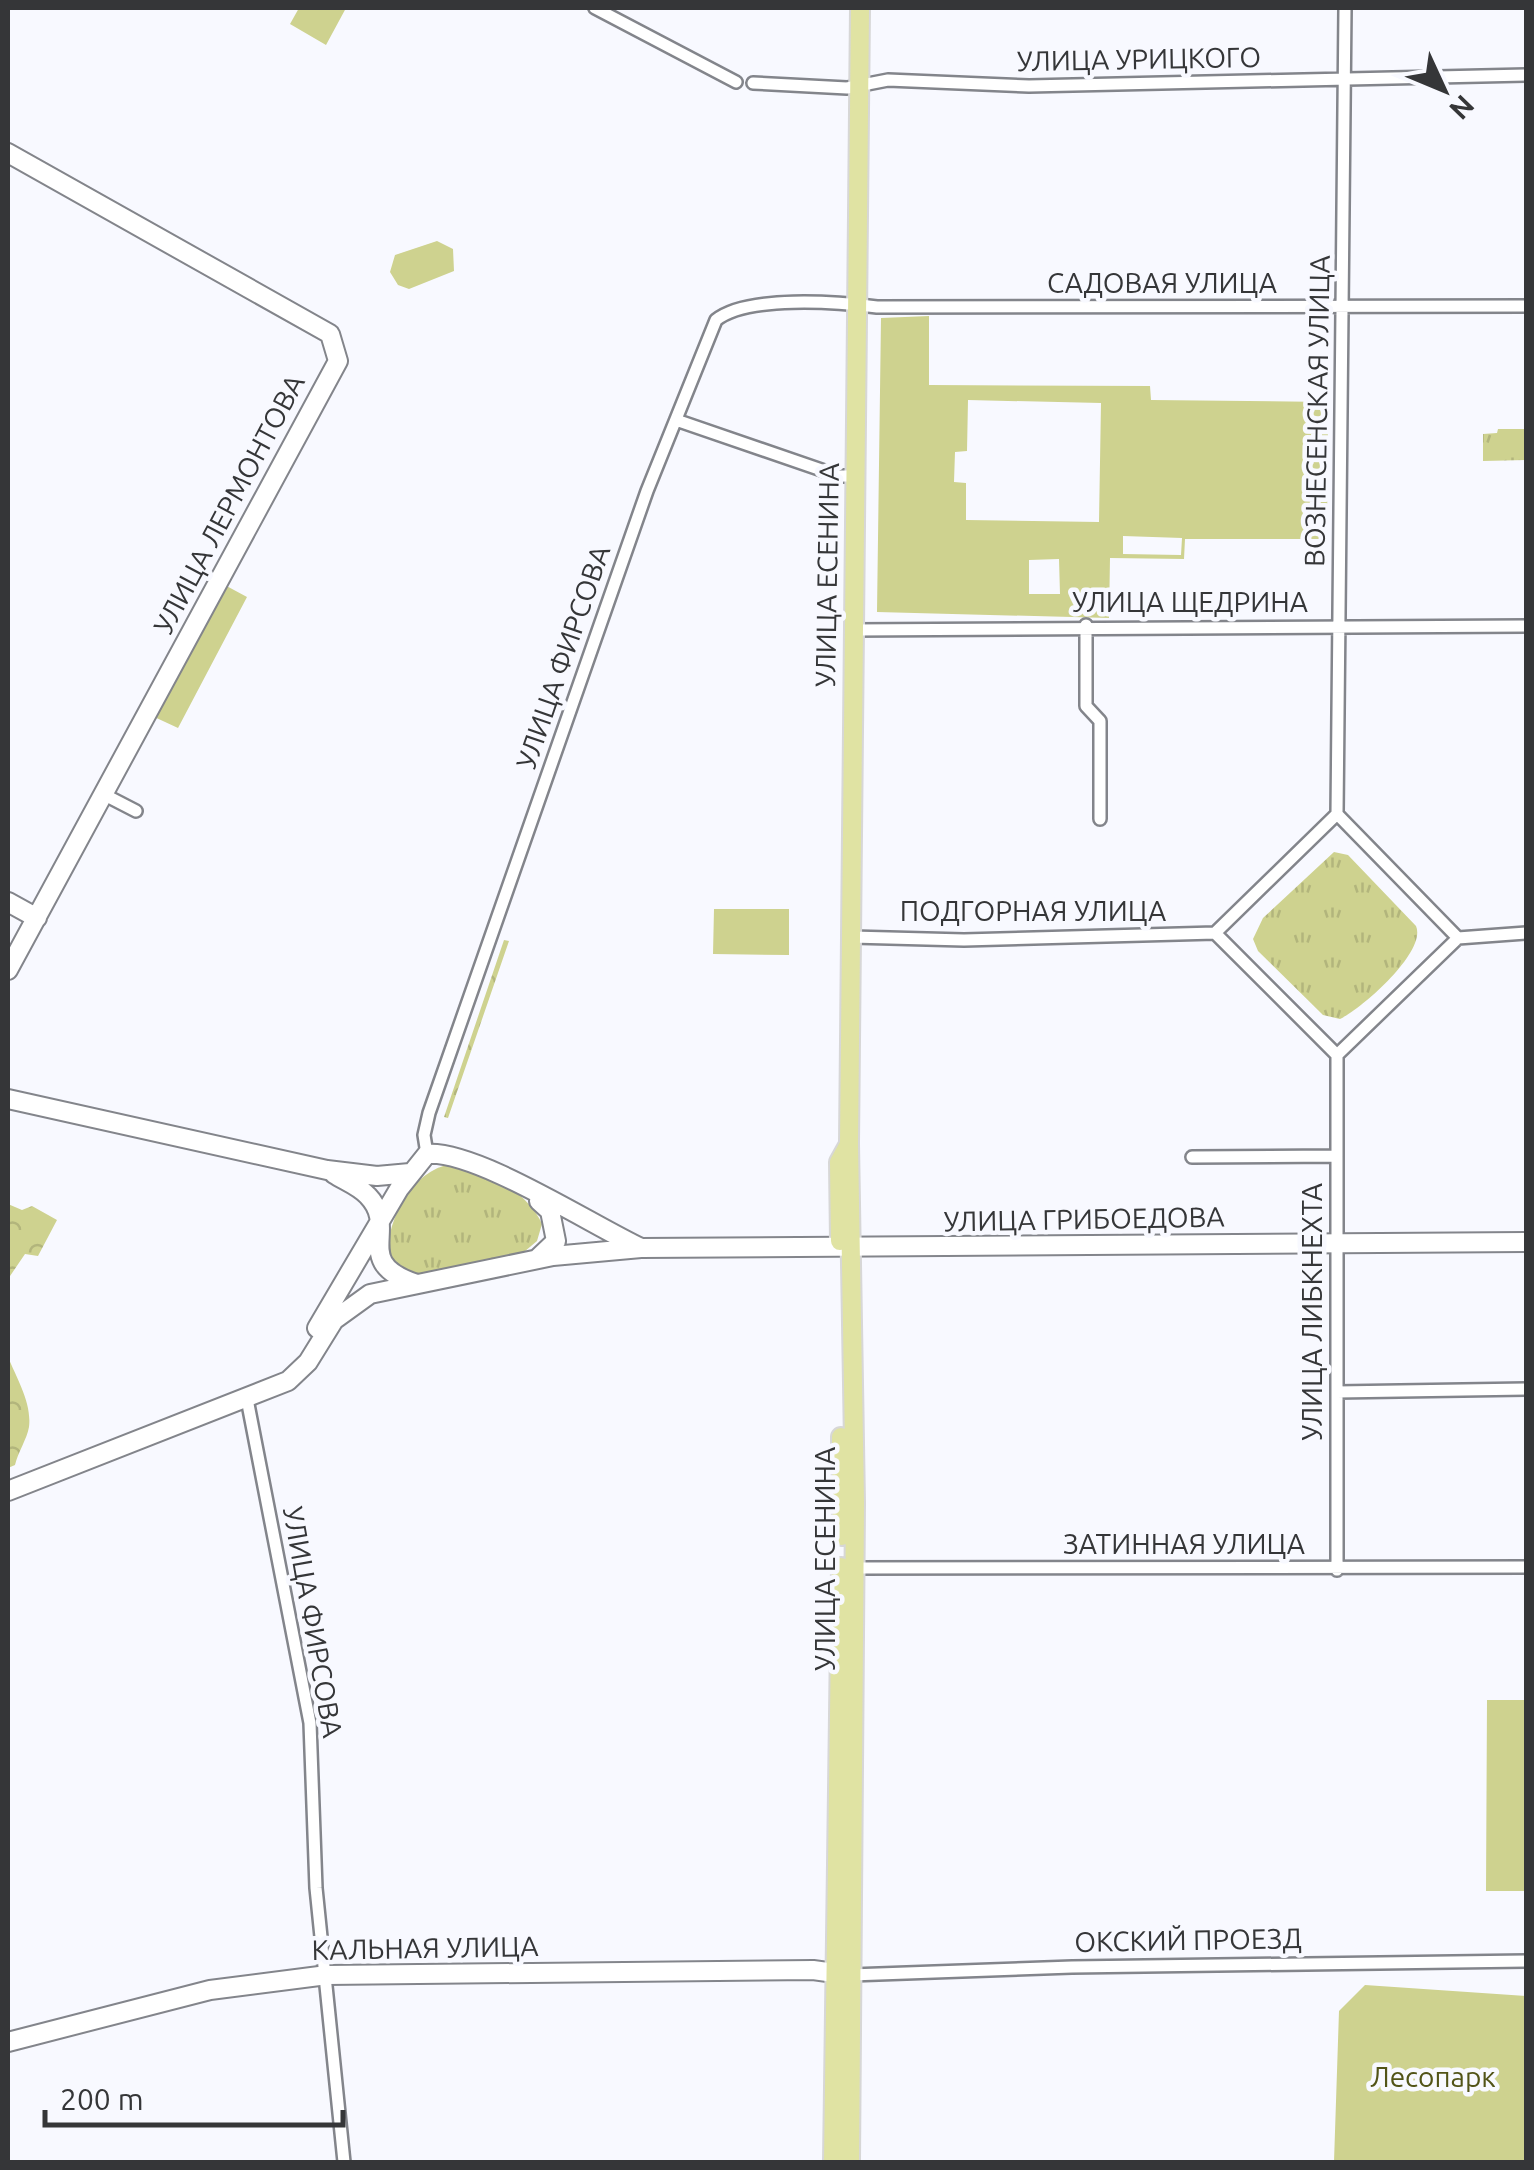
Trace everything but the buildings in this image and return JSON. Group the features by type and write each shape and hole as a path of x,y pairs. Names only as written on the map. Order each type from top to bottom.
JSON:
{"main road":[{"name":"УЛИЦА ЕСЕНИНА","path":"842,1974 860,8"},
{"path":"833,2162 842,1974"},
{"path":"842,1974 850,2162"}],"street":[{"path":"595,8 736,82"},
{"name":"ВОЗНЕСЕНСКАЯ УЛИЦА","path":"1337,814 1345,8"},
{"name":"УЛИЦА УРИЦКОГО","path":"753,83 859,86 888,80 1028,86 1526,75"},
{"name":"УЛИЦА ЛЕРМОНТОВА","path":"8,153 330,334 338,361 8,970"},
{"name":"САДОВАЯ УЛИЦА","path":"858,305 1344,309 1526,306"},
{"name":"УЛИЦА ФИРСОВА","path":"427,1154 424,1134 429,1113 676,420 716,320 730,308 858,305"},
{"path":"676,420 838,476 856,476"},
{"path":"1086,626 1086,706 1100,722 1100,819"},
{"name":"УЛИЦА ЩЕДРИНА","path":"854,630 1526,626"},
{"path":"104,794 136,812"},
{"path":"1458,938 1337,814 1215,933 1337,1055 1458,938 1526,933"},
{"path":"8,902 36,918"},
{"name":"ПОДГОРНАЯ УЛИЦА","path":"852,937 964,940 1215,933"},
{"name":"УЛИЦА ЛИБКНЕХТА","path":"1337,1055 1337,1570"},
{"path":"8,1099 327,1170 377,1176 410,1173"},
{"path":"8,1491 253,1396 304,1350 410,1173 427,1154 444,1152 478,1162 579,1219 642,1248"},
{"path":"1192,1157 1337,1156"},
{"path":"327,1170 368,1196 380,1223 377,1248 383,1266 394,1277 417,1284"},
{"path":"528,1190 550,1211 548,1252"},
{"path":"548,1252 579,1219"},
{"name":"УЛИЦА ГРИБОЕДОВА","path":"253,1396 288,1381 308,1362 334,1320 351,1304 370,1294 548,1252 642,1248 846,1250 1526,1242"},
{"path":"1337,1392 1526,1389"},
{"name":"УЛИЦА ФИРСОВА","path":"253,1396 310,1723 316,1888 344,2162"},
{"name":"ЗАТИННАЯ УЛИЦА","path":"847,1568 1526,1567"},
{"name":"ОКСКИЙ ПРОЕЗД","path":"842,1974 1526,1962"},
{"name":"КАЛЬНАЯ УЛИЦА","path":"8,2042 210,1990 327,1975 842,1974"}],"green space":[{"path":"299,8 346,8 326,45 290,24"},
{"path":"437,241 453,249 454,271 409,289 398,285 390,272 395,255"},
{"path":"929,316 929,385 1150,386 1151,400 1328,402 1327,539 1185,539 1184,559 1110,558 1109,618 877,612 881,318","holes":["968,400 1101,403 1099,522 966,520 966,483 954,482 955,452 967,451","1123,536 1182,538 1181,555 1123,554","1059,559 1060,594 1029,594 1029,560"]},
{"path":"1498,429 1526,429 1526,460 1483,461 1483,434 1497,433"},
{"path":"221,583 247,597 178,728 150,715"},
{"path":"1334,852 1348,855 1416,926 1417,937 1391,978 1340,1019 1323,1015 1258,951 1253,939 1263,918"},
{"path":"714,909 789,909 789,955 713,954"},
{"path":"504,940 509,941 448,1118 444,1117"},
{"path":"451,1164 504,1184 527,1202 542,1224 537,1241 524,1252 418,1277 388,1261 391,1231 412,1188 436,1169"},
{"path":"8,1204 22,1210 32,1206 57,1220 38,1256 25,1254 8,1279"},
{"path":"8,1357 23,1391 29,1418 28,1432 15,1465 8,1468"},
{"path":"1487,1700 1526,1700 1526,1891 1486,1891"},
{"name":"Лесопарк","path":"1365,1985 1526,1996 1526,2162 1334,2162 1339,2011"}]}
